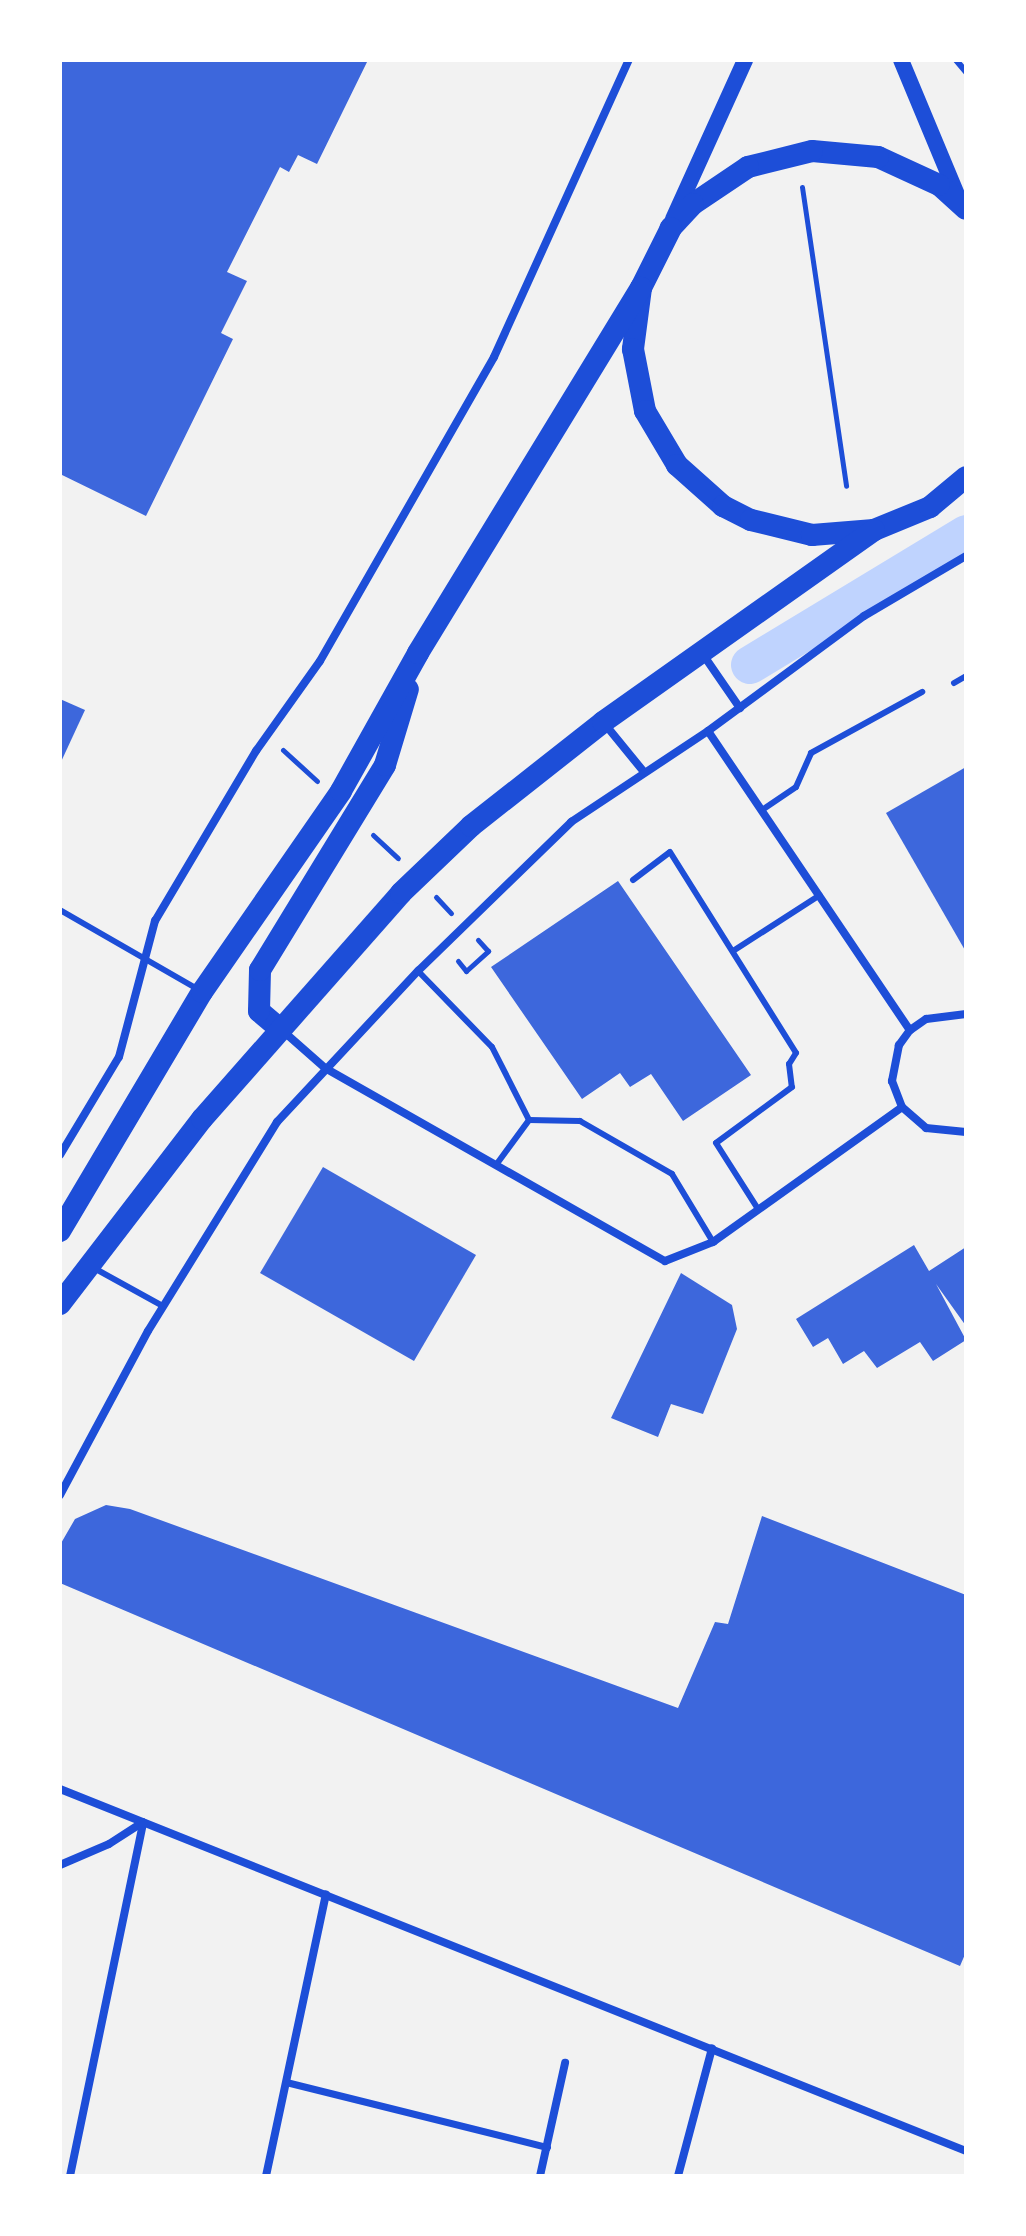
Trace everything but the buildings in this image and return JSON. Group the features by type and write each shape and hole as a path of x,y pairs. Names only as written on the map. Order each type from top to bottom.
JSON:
{"highway":[{"path":"60,1231 202,992 341,791 418,653 641,288 654,257 678,220 719,183 780,156 845,151 878,157 939,185 964,206"},
{"path":"641,288 633,349 641,396 659,439 698,487 723,506 781,530 812,535 874,530"},
{"path":"930,507 966,477"},
{"path":"60,1304 279,1028 401,893 471,826 603,722 874,530 966,489"},
{"path":"279,1028 259,1011 260,970 385,765 418,653"}],"main road":[{"path":"654,257 745,60"},
{"path":"901,60 964,206"}],"street":[{"path":"60,1155 119,1057 155,921 256,751 320,661 494,357 629,60"},
{"path":"60,1495 163,1306 277,1122 418,971 571,822 708,731 864,616 966,556"},
{"path":"702,653 740,708"},
{"path":"603,722 644,772"},
{"path":"708,731 765,808 910,1030"},
{"path":"966,1014 926,1019 910,1030 893,1063 892,1081 902,1107 926,1128 966,1132"},
{"path":"279,1028 325,1068 665,1261 713,1242 902,1107"},
{"path":"60,1477 73,1473"},
{"path":"60,1789 966,2151"},
{"path":"60,1865 109,1844 143,1822"},
{"path":"70,2176 143,1822"},
{"path":"266,2176 326,1894"},
{"path":"678,2176 712,2048"},
{"path":"540,2176 565,2063"},
{"path":"286,2082 547,2147"}],"lane":[{"path":"956,60 966,72"},
{"path":"954,683 966,676"},
{"path":"765,808 796,787 811,753 922,692"},
{"path":"633,880 670,852 796,1053 789,1064 792,1087 716,1143 758,1209"},
{"path":"733,951 820,895"},
{"path":"60,910 202,992"},
{"path":"418,971 492,1047 529,1120"},
{"path":"496,1165 529,1120"},
{"path":"529,1120 580,1121 672,1174 713,1242"},
{"path":"90,1266 163,1306"}],"path":[{"path":"802,187 846,486"},
{"path":"466,971 488,951"}],"waterway":[{"path":"750,665 966,534"}]}
